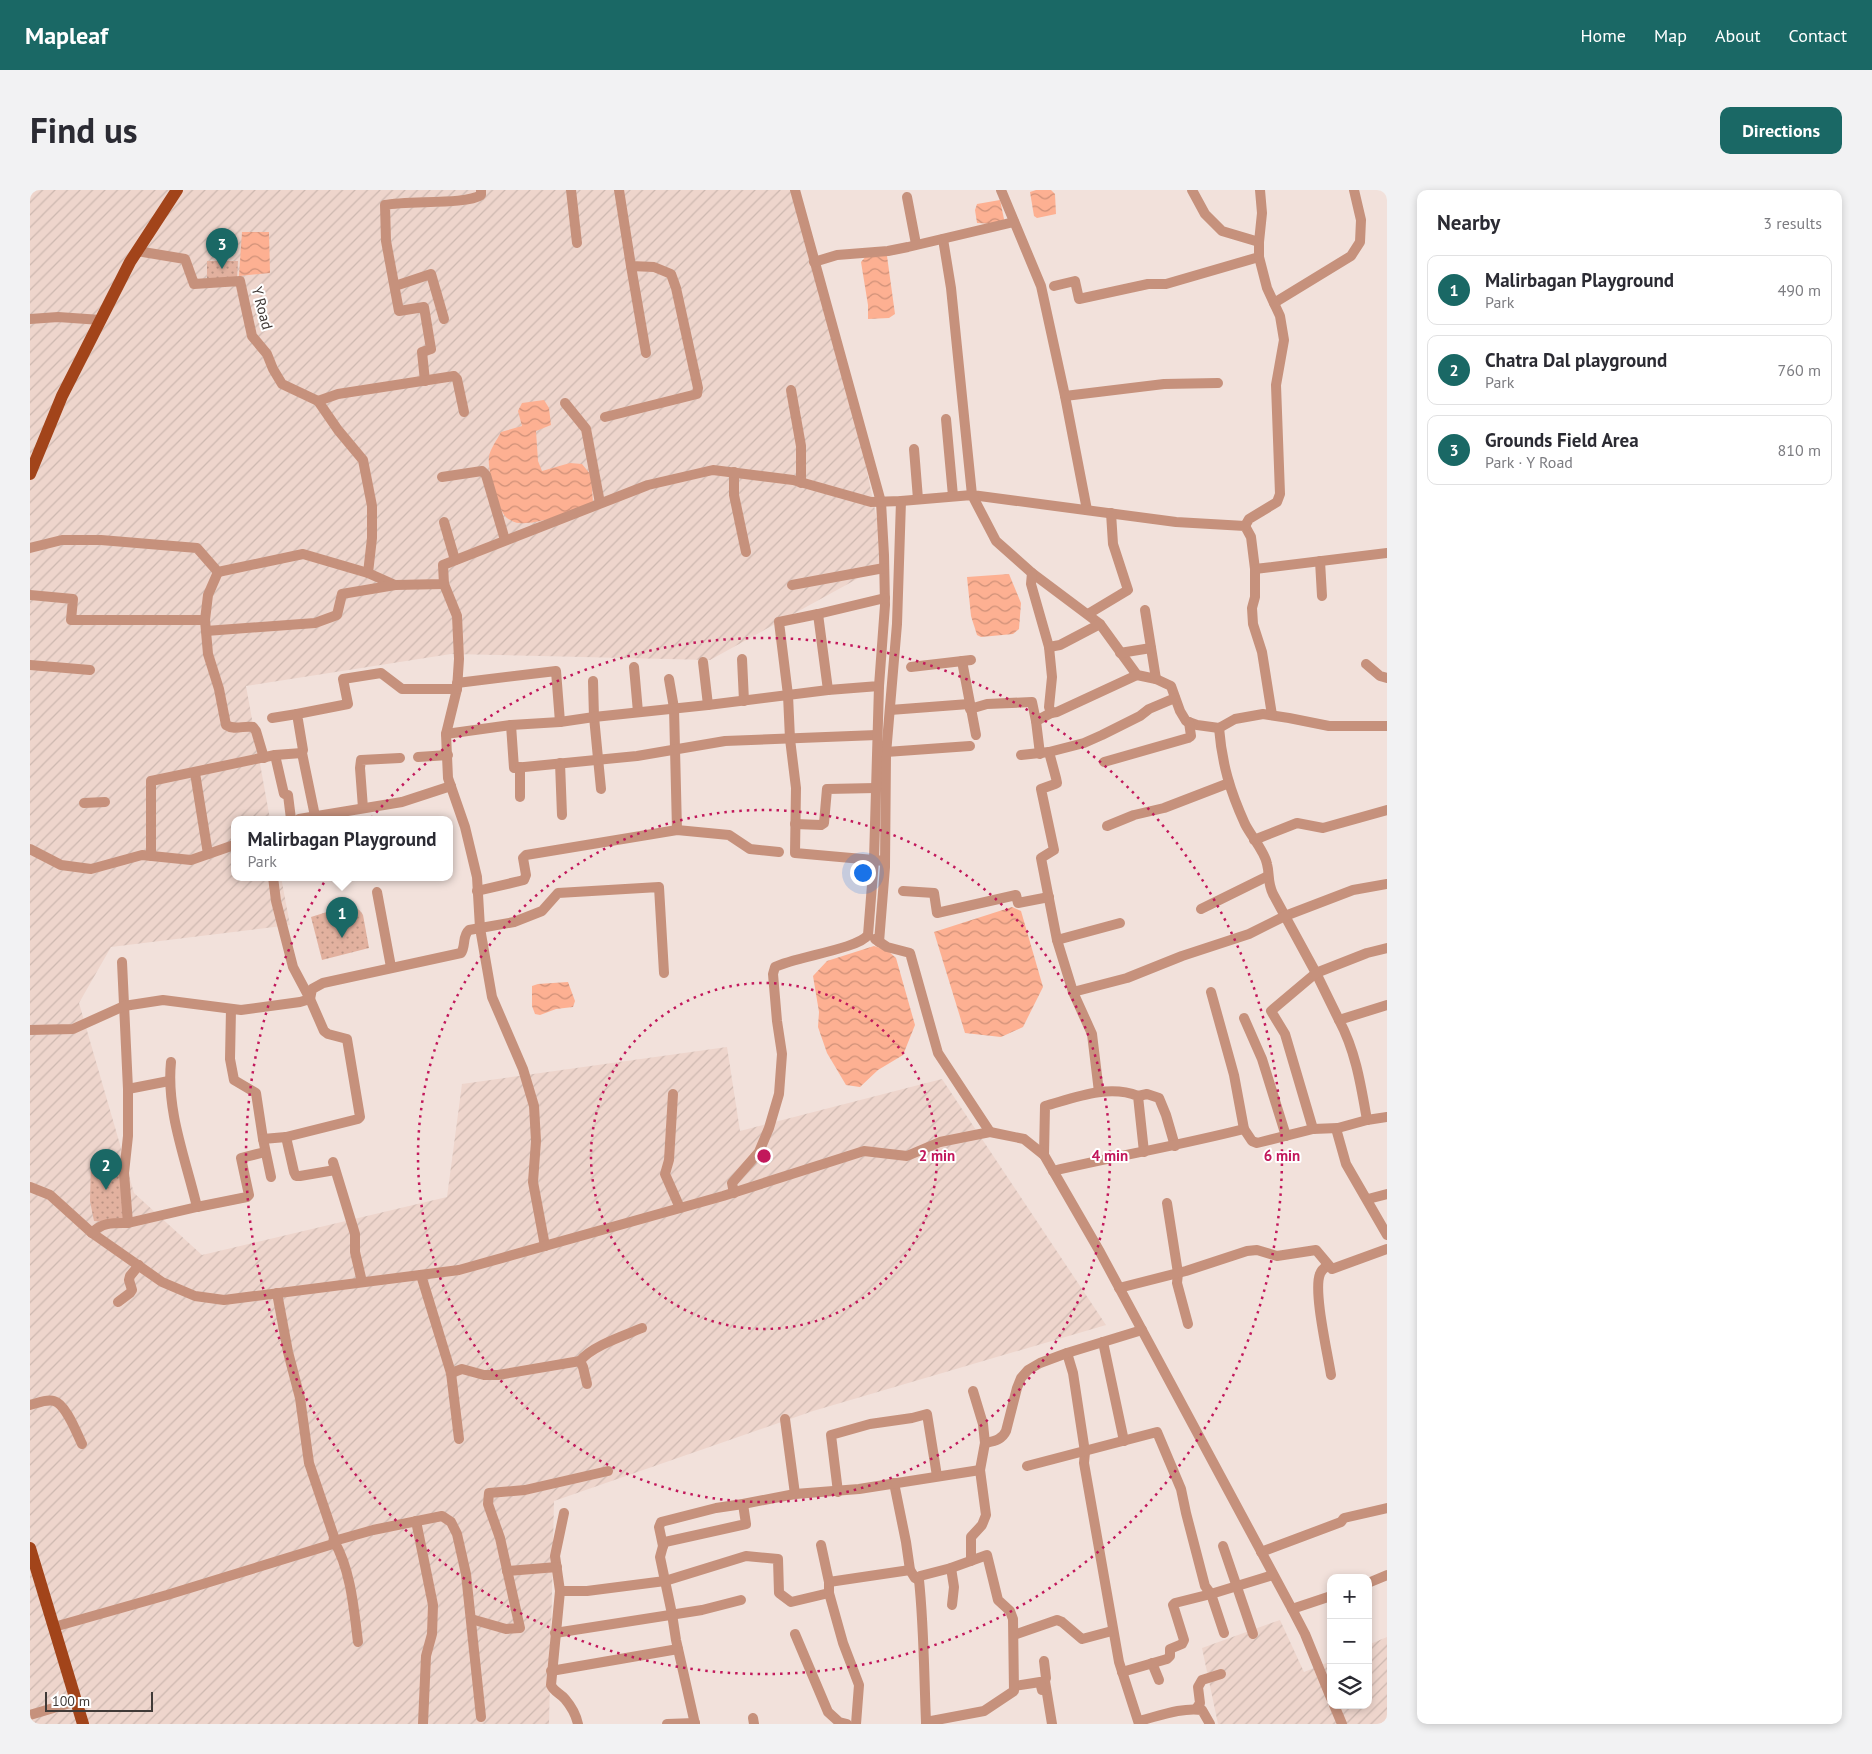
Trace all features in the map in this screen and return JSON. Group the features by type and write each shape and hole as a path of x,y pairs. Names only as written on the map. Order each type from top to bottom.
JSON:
{"main road":[{"path":"32,466 62,396 137,251 176,190"},
{"path":"30,1548 84,1724"}],"street":[{"path":"425,380 422,352 431,349 424,307 398,311 386,241 386,205 398,202 458,200 477,197 481,195 481,190"},
{"path":"571,190 577,243"},
{"path":"619,190 646,353"},
{"path":"734,1193 732,1183 759,1152 769,1128 778,1094 782,1054 773,974 775,967 865,939 868,935 874,860 879,686 885,598 881,502 795,190"},
{"path":"1001,190 1041,286 1087,510"},
{"path":"1192,190 1205,214 1222,231 1259,242"},
{"path":"1245,526 1249,519 1277,502 1280,494 1276,384 1284,340 1280,316 1268,288 1260,257 1259,242 1262,213 1260,190"},
{"path":"1274,303 1351,256 1360,242 1361,220 1354,190"},
{"path":"907,197 916,244"},
{"path":"814,262 837,255 888,251 1014,222"},
{"path":"943,239 951,288 972,495 996,541 1032,573 1100,624 1137,675"},
{"name":"Y Road","path":"137,251 185,259 194,284 240,281 252,336 267,354 282,384 318,401"},
{"path":"1054,286 1075,281 1079,299 1148,284 1166,284 1260,257"},
{"path":"605,418 697,394 698,388 676,288 671,274 654,267 631,266"},
{"path":"395,286 431,274 444,319"},
{"path":"30,319 58,317 101,320"},
{"path":"368,573 372,538 372,506 362,460 318,401 338,394 454,376 457,379 464,412"},
{"path":"1065,396 1164,384 1218,383"},
{"path":"791,390 801,446 801,483"},
{"path":"565,403 586,429 600,503"},
{"path":"946,419 953,496"},
{"path":"914,449 918,499"},
{"path":"545,1246 533,1182 536,1141 534,1106 523,1069 492,997 480,928 477,878 465,827 448,778 446,734 457,686 459,659 458,616 444,584 443,565 648,485 713,470 801,483 871,502 972,495 1176,522 1245,526"},
{"path":"442,477 482,471 486,475 505,540"},
{"path":"734,472 734,495 746,552"},
{"path":"879,942 885,861 886,752 897,624 901,501"},
{"path":"1088,614 1128,590 1113,544 1111,513"},
{"path":"444,522 456,560"},
{"path":"1245,526 1251,537 1255,569 1255,597 1252,608 1253,624 1262,652 1272,715"},
{"path":"30,548 62,540 101,540 197,548 218,572"},
{"path":"1255,569 1387,553"},
{"path":"218,572 303,554 368,573 395,585"},
{"path":"1320,561 1322,596"},
{"path":"792,585 884,568"},
{"path":"218,572 208,595 205,620 208,654 219,689 226,725 230,728 253,726 256,730 264,758"},
{"path":"1032,573 1031,584 1049,647 1052,678 1049,707 1051,713"},
{"path":"206,631 315,622 337,615 342,594 395,585 444,584"},
{"path":"30,595 73,599 71,620 205,620"},
{"path":"885,598 778,622 788,695 790,739 796,788 795,853 885,861"},
{"path":"1145,610 1156,679"},
{"path":"818,614 828,690"},
{"path":"1049,647 1060,645 1100,624"},
{"path":"1120,653 1152,648"},
{"path":"742,659 744,701"},
{"path":"911,667 966,661 969,706 976,735"},
{"path":"703,662 708,705"},
{"path":"1366,664 1380,676 1387,678"},
{"path":"30,665 90,670"},
{"path":"634,668 638,712"},
{"path":"272,718 348,704 343,680 381,673 402,689 457,686 556,671 560,722"},
{"path":"1036,721 1137,675 1156,679 1171,686 1180,711 1186,721 1197,726 1219,728 1235,719 1263,714 1329,726 1387,726"},
{"path":"669,679 674,708 677,830"},
{"path":"594,681 594,716 601,789"},
{"path":"446,734 511,725 560,722 594,716 879,686"},
{"path":"1021,755 1044,753 1093,739 1140,716 1149,709 1175,698"},
{"path":"890,710 1032,702 1044,753 1057,783 1041,788 1054,850 1041,858 1058,940 1073,992 1092,1034 1099,1092"},
{"path":"297,714 302,754 315,816 402,802 451,786"},
{"path":"1104,762 1188,738 1191,736 1191,731 1188,722"},
{"path":"511,725 514,768 637,756 725,742 877,735"},
{"path":"1219,728 1221,755 1229,783 1245,824 1267,863 1268,883 1347,1036 1362,1087 1367,1120"},
{"path":"886,752 970,746"},
{"path":"151,856 151,781 276,755 302,754"},
{"path":"276,755 284,794 288,795 292,816"},
{"path":"418,757 448,755"},
{"path":"362,808 361,760 400,758"},
{"path":"560,763 562,815"},
{"path":"520,767 520,797"},
{"path":"195,773 208,854"},
{"path":"1107,826 1134,815 1164,808 1229,783"},
{"path":"795,824 821,825 824,823 827,789 876,788"},
{"path":"84,803 105,802"},
{"path":"1254,840 1297,824 1323,828 1387,810"},
{"path":"477,891 524,880 526,875 523,858 526,855 677,830 729,835 750,849 779,852"},
{"path":"30,849 62,866 91,869 142,855 191,860 231,846"},
{"path":"1201,909 1268,876"},
{"path":"262,1139 286,1137 360,1117 347,1039 328,1034 324,1031 293,967 276,902 273,881"},
{"path":"1073,992 1127,978 1182,956 1249,934 1286,916 1353,890 1387,884"},
{"path":"310,999 312,989 323,984 391,967 460,953 463,950 466,932 469,930 514,922 542,911 558,893 659,887 664,973"},
{"path":"903,891 934,893 937,913 1016,895 1018,903 1049,897"},
{"path":"377,892 391,967"},
{"path":"1058,940 1120,923"},
{"path":"868,935 887,947 910,953 938,1053 990,1132"},
{"path":"1313,1129 1285,1034 1271,1011 1316,973 1367,953 1387,948"},
{"path":"122,962 128,1089 128,1136 124,1173 128,1223"},
{"path":"1211,992 1234,1075 1244,1129 1252,1141 1256,1143 1313,1129 1338,1128 1387,1117"},
{"path":"30,1030 73,1029 124,1006 163,1000 241,1010 310,999"},
{"path":"1338,1020 1386,1006"},
{"path":"231,1009 230,1059 234,1080 256,1093 262,1139 271,1177"},
{"path":"1244,1018 1262,1059 1286,1136"},
{"path":"171,1062 169,1081 172,1109 197,1207"},
{"path":"128,1089 169,1081"},
{"path":"1044,1155 1044,1106 1099,1092 1124,1092 1138,1096 1147,1094 1159,1098 1175,1146"},
{"path":"673,1094 669,1160 665,1174 680,1208"},
{"path":"1138,1096 1144,1152"},
{"path":"1338,1128 1337,1132 1346,1164 1387,1234"},
{"path":"1053,1171 1112,1157 1175,1146 1244,1129"},
{"path":"30,1187 50,1195 92,1233 162,1282 194,1296 224,1300 459,1270 734,1193 864,1151 907,1156 940,1142 990,1132 1024,1139 1044,1155 1119,1288 1305,1634 1327,1688"},
{"path":"286,1137 296,1176 334,1166 355,1234 355,1252 362,1282"},
{"path":"92,1233 98,1227 109,1223 128,1223 247,1197 249,1195 241,1158 265,1152"},
{"path":"1368,1199 1387,1194"},
{"path":"1167,1203 1178,1273 1177,1283 1188,1324"},
{"path":"1119,1288 1178,1273 1252,1250 1277,1256 1316,1250 1327,1266 1332,1269 1387,1249"},
{"path":"118,1302 132,1290 129,1280 130,1276 139,1265"},
{"path":"1327,1266 1320,1273 1318,1281 1319,1304 1331,1375"},
{"path":"421,1275 451,1373 459,1439"},
{"path":"277,1293 288,1352 300,1398 309,1463 334,1541 339,1550 354,1602 358,1642"},
{"path":"451,1373 462,1368 484,1376 498,1375 580,1361 609,1342 642,1328"},
{"path":"985,1444 1004,1437 1017,1388 1021,1378 1028,1370 1040,1363 1067,1353 1142,1330"},
{"path":"1103,1342 1124,1441"},
{"path":"1067,1353 1073,1372 1085,1452 1084,1464 1112,1631 1122,1672 1139,1722 1166,1720 1172,1712 1196,1709 1202,1710 1210,1724"},
{"path":"580,1361 587,1384"},
{"path":"971,1561 971,1537 982,1525 986,1515 980,1470 985,1444 983,1424 973,1391"},
{"path":"30,1405 43,1401 55,1401 66,1412 82,1444"},
{"path":"838,1492 832,1435 870,1424 926,1414 937,1476"},
{"path":"785,1419 795,1494"},
{"path":"1027,1466 1157,1432 1181,1489 1205,1586 1211,1594 1224,1633"},
{"path":"663,1546 659,1527 661,1522 716,1508 795,1494 838,1492 980,1470"},
{"path":"471,1620 506,1629 520,1628 500,1538 488,1504 489,1493 525,1490 608,1471"},
{"path":"894,1483 910,1570 915,1578 919,1580"},
{"path":"667,1724 695,1724 660,1557 663,1546 665,1542 746,1524 743,1504"},
{"path":"1261,1552 1333,1526 1344,1518 1387,1508"},
{"path":"564,1513 555,1556 560,1592 551,1685 554,1691 564,1698 576,1716 578,1724"},
{"path":"54,1626 276,1562 331,1545 334,1541 373,1530 442,1516 451,1522 457,1534 466,1574 481,1717"},
{"path":"416,1521 434,1605 432,1634 426,1656 423,1724"},
{"path":"821,1545 829,1587 844,1643 858,1682 856,1724"},
{"path":"1223,1546 1253,1634"},
{"path":"987,1555 998,1600 1010,1611 1013,1619 1014,1691 984,1711 926,1723 923,1618 919,1580 920,1576 951,1568 987,1555"},
{"path":"560,1592 587,1591 665,1581 746,1556 758,1556 778,1559 779,1593 791,1602 829,1587 910,1570"},
{"path":"508,1571 557,1567"},
{"path":"951,1568 954,1587 952,1605"},
{"path":"1122,1672 1167,1659 1170,1656 1170,1649 1182,1644 1184,1640 1173,1605 1187,1599 1211,1594 1273,1575"},
{"path":"1372,1581 1387,1575"},
{"path":"1292,1609 1327,1597"},
{"path":"555,1633 702,1610 740,1600"},
{"path":"1014,1635 1057,1620 1082,1639 1112,1631"},
{"path":"795,1634 828,1712 838,1722 847,1724"},
{"path":"551,1672 678,1649"},
{"path":"1044,1661 1045,1681 1052,1724"},
{"path":"1152,1663 1158,1680"},
{"path":"1196,1709 1200,1703 1198,1687 1202,1680 1221,1674"},
{"path":"1014,1686 1040,1682 1042,1690 1047,1690"},
{"path":"30,1715 77,1702"},
{"path":"1336,1709 1342,1724"}],"shaded area":[{"path":"30,190 797,190 836,322 886,563 710,660 451,654 246,686 269,816 231,816 231,881 282,881 290,925 111,947 79,1003 134,1193 202,1255 447,1197 462,1084 727,1047 740,1131 942,1079 1106,1325 813,1411 554,1501 549,1724 30,1724"},
{"path":"207,261 238,261 237,278 207,280"},
{"path":"346,906 356,908 363,915 369,948 322,960 311,917"},
{"path":"91,1161 122,1162 124,1223 94,1221 90,1201"},
{"path":"1280,1620 1304,1672 1327,1663 1327,1709 1372,1709 1372,1643 1387,1637 1387,1724 1218,1724 1202,1648"}],"water":[{"path":"1051,190 1055,194 1056,214 1037,218 1034,216 1030,192"},
{"path":"1000,200 1003,222 993,224 977,223 975,210 977,204"},
{"path":"242,232 269,232 270,273 239,276"},
{"path":"867,255 887,256 895,314 889,318 868,319 868,305 861,262"},
{"path":"544,400 549,408 551,425 536,431 538,461 542,471 570,463 582,464 591,475 593,502 546,520 517,523 506,517 499,505 490,470 490,454 501,432 522,426 518,411 522,403"},
{"path":"1009,574 1021,603 1019,629 1013,634 981,637 977,635 971,616 967,577"},
{"path":"1012,907 1021,911 1043,987 1023,1027 1001,1037 965,1033 934,932"},
{"path":"874,946 887,950 896,958 915,1025 903,1055 878,1070 860,1087 846,1085 827,1053 818,1027 819,1012 813,976 827,961"},
{"path":"568,982 575,1001 573,1007 556,1009 540,1015 535,1014 532,1006 532,986"}],"place":[{"name":"Grounds Field Area","path":"222,269"},
{"name":"Malirbagan Playground","path":"342,938"},
{"name":"Chatra Dal playground","path":"106,1190"}]}
